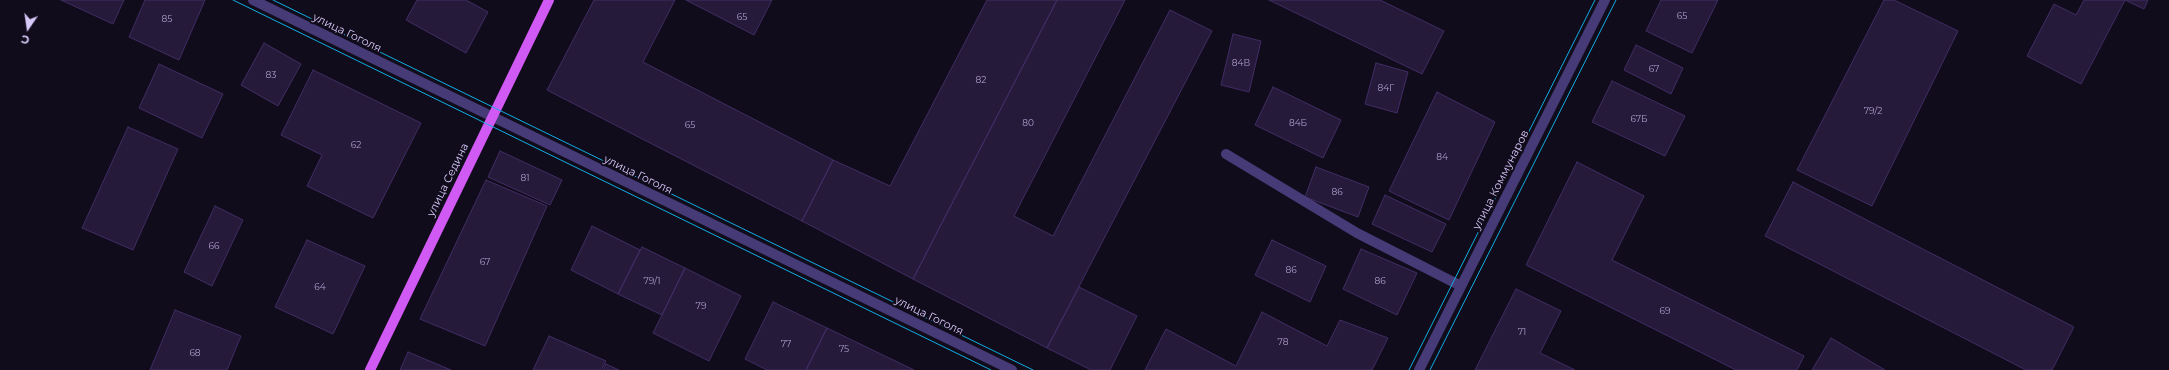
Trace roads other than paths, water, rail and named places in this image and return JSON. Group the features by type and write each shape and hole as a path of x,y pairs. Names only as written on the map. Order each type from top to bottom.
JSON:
{"main road":[{"name":"улица Седина","path":"370,370 549,0"}],"street":[{"name":"улица Гоголя","path":"253,0 1012,370"},
{"name":"улица Коммунаров","path":"1419,370 1605,0"},
{"path":"1226,154 1357,233 1461,286"}],"tram line":[{"path":"233,0 991,370"},
{"path":"273,0 1033,370"},
{"path":"1409,370 1595,0"},
{"path":"1430,370 1616,0"}]}
